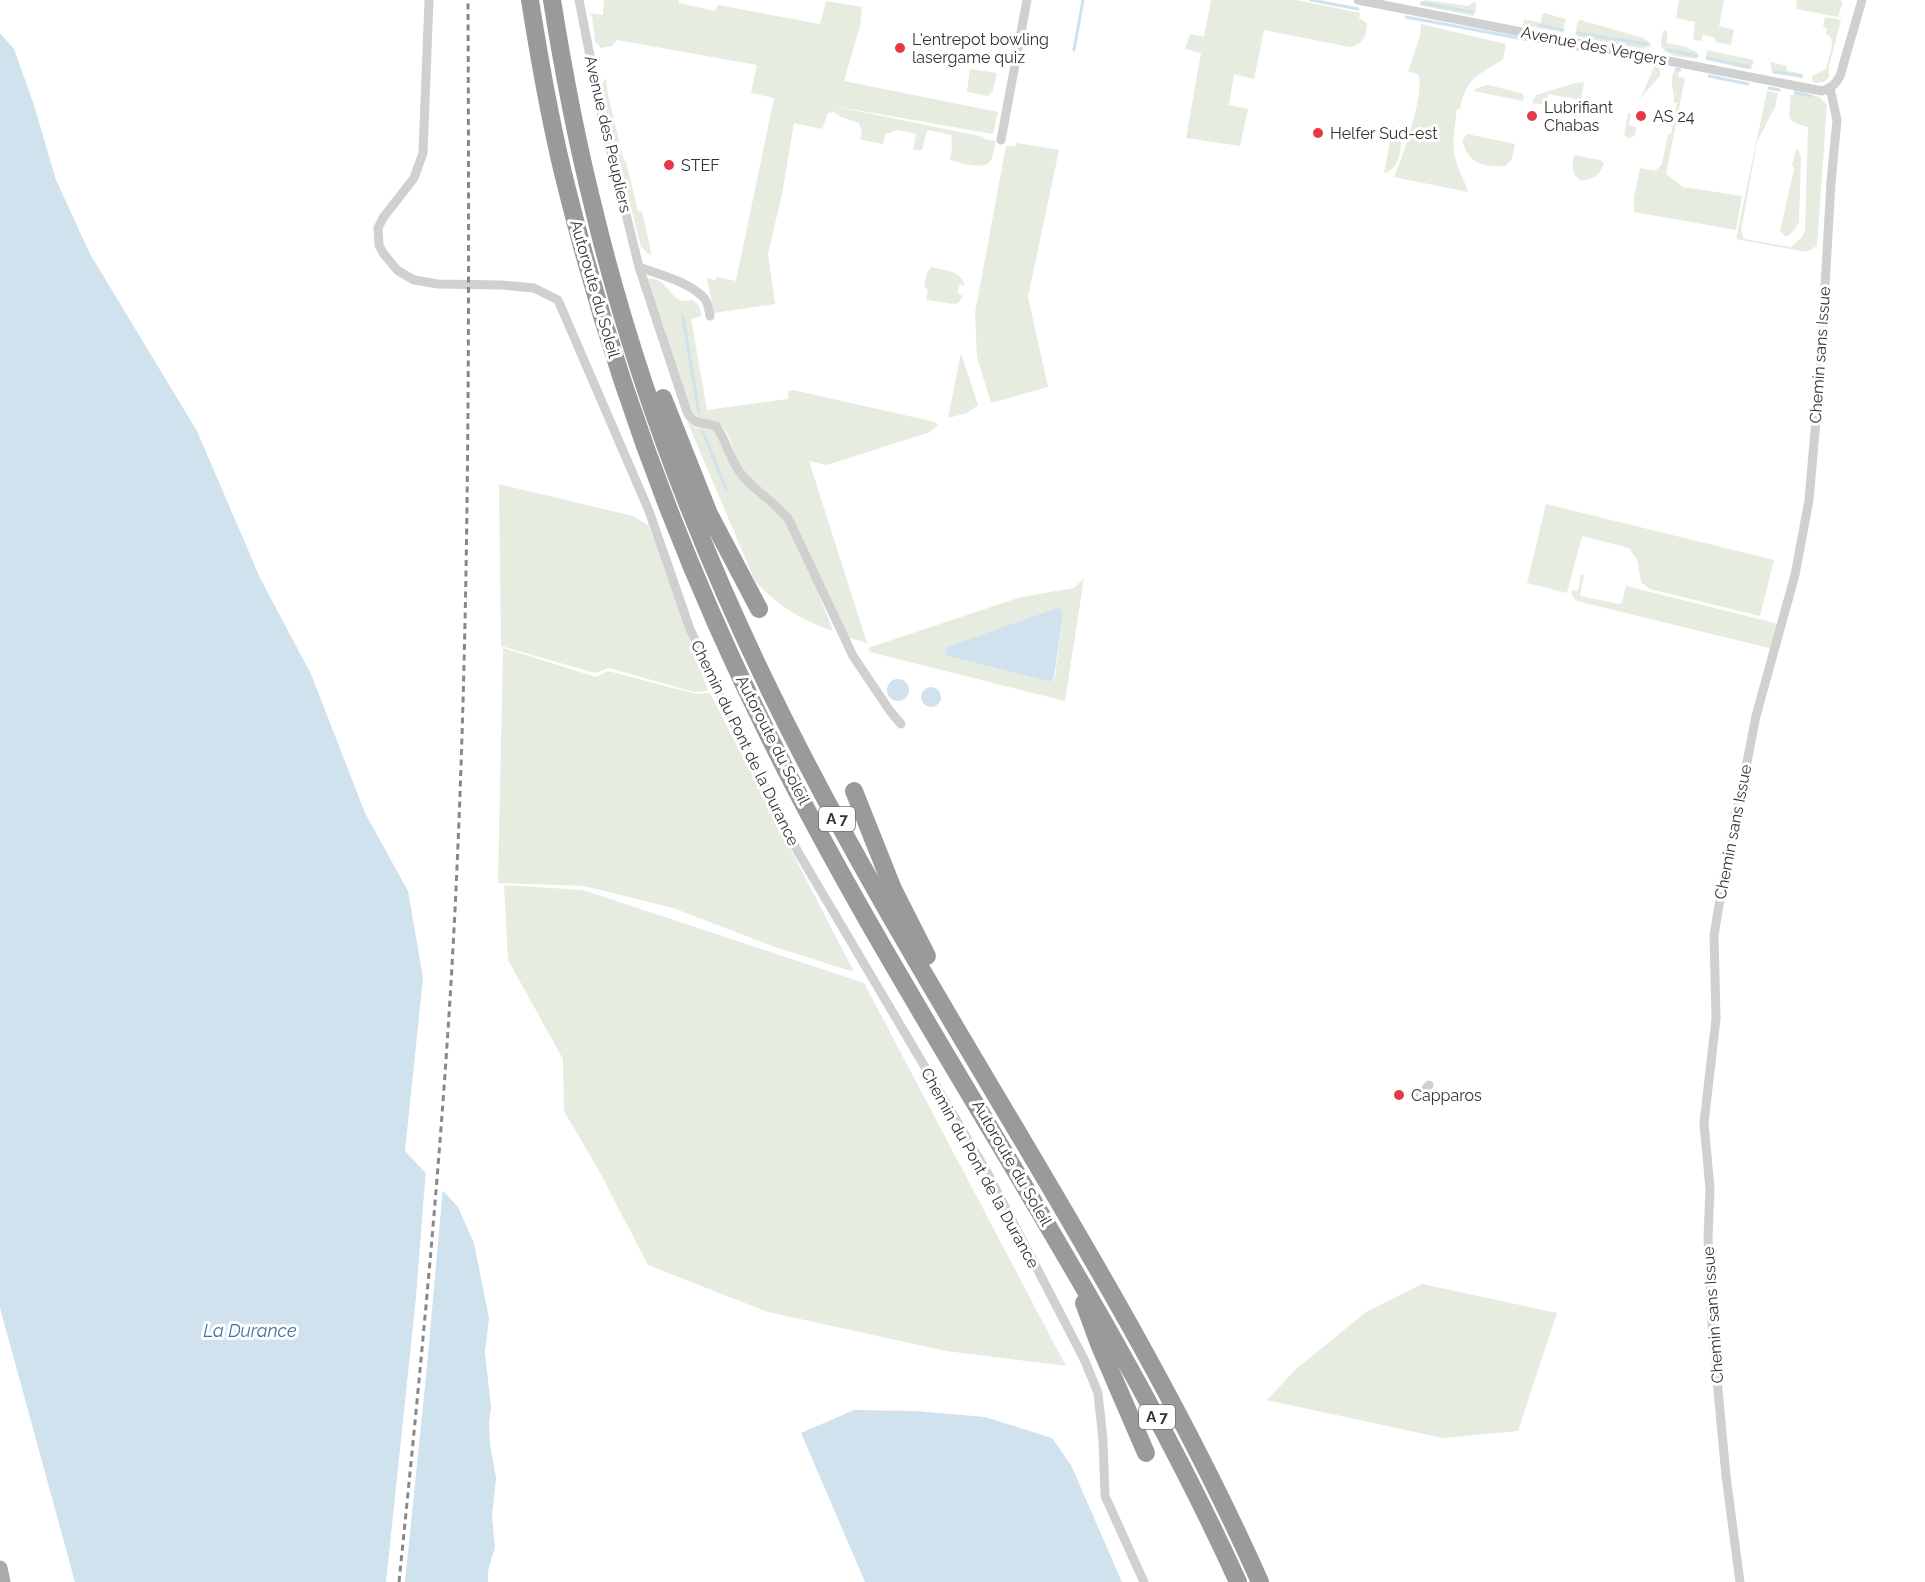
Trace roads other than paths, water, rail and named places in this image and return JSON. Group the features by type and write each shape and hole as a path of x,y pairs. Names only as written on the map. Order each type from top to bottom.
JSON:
{"highway":[{"name":"Autoroute du Soleil","path":"530,0 542,74 566,187 599,309 635,422 686,555 721,636 791,778 836,862 1149,1402 1238,1582"},
{"name":"Autoroute du Soleil","path":"552,0 563,67 593,207 627,329 695,521 743,632 803,755 875,888 1162,1380 1240,1536 1260,1582"},
{"path":"593,207 610,242 669,417 709,514 759,609"},
{"path":"854,792 894,889 979,1066"},
{"path":"1066,1257 1099,1344 1146,1453"}],"main road":[{"path":"0,1568 3,1582"}],"street":[{"name":"Chemin du Pont de la Durance","path":"429,0 423,153 414,178 378,228 382,253 397,270 414,280 438,284 534,288 558,300 649,511 690,628 723,702 798,852 987,1173 1085,1361 1098,1393 1103,1440 1105,1496 1144,1582"},
{"name":"Avenue des Peupliers","path":"579,0 601,112 639,267 667,355 691,420 716,426 743,476 781,509 789,520 853,656 901,724"},
{"path":"1001,140 1027,0"},
{"name":"Avenue des Vergers","path":"1358,0 1812,89 1830,88"},
{"path":"1830,88 1840,76 1862,0"},
{"name":"Chemin sans Issue","path":"1740,1582 1726,1476 1712,1325 1708,1237 1710,1189 1704,1123 1716,1019 1714,935 1731,850 1735,814 1756,716 1795,575 1809,500 1837,120 1830,88"},
{"path":"639,267 682,284 706,299 710,316"},
{"path":"1419,1097 1429,1085"}],"water":[{"name":"La Durance","path":"0,33 14,49 34,105 56,180 90,254 197,431 261,580 311,674 365,813 408,891 423,978 405,1151 458,1207 474,1243 489,1318 485,1352 491,1408 490,1444 496,1478 492,1516 495,1547 488,1571 488,1582 75,1582 0,1308"},
{"path":"1060,607 1063,613 1054,677 1050,682 945,655 947,647"},
{"path":"894,679 902,679 909,686 909,694 902,701 894,701 887,694 887,686"},
{"path":"927,687 935,687 941,693 941,701 935,707 927,707 921,701 921,693"},
{"path":"854,1410 916,1411 985,1417 1052,1438 1071,1465 1122,1582 865,1582 801,1433"}],"waterway":[{"path":"1074,50 1083,0"},
{"path":"1311,0 1358,9"},
{"path":"1422,3 1472,12"},
{"path":"1406,17 1599,53"},
{"path":"1539,25 1563,30"},
{"path":"1577,33 1646,44"},
{"path":"1669,50 1697,56"},
{"path":"1707,58 1749,67"},
{"path":"1676,69 1680,70"},
{"path":"1775,72 1801,76"},
{"path":"1709,76 1748,84"},
{"path":"1769,88 1779,90"},
{"path":"1795,93 1811,96"},
{"path":"683,317 699,413"},
{"path":"703,432 726,489"}],"railway":[{"path":"399,1582 442,1121 454,937 467,528 468,0"}],"place":[{"name":"L'entrepot bowling lasergame quiz","path":"900,48"},
{"name":"Lubrifiant Chabas","path":"1532,116"},
{"name":"AS 24","path":"1641,116"},
{"name":"Helfer Sud-est","path":"1318,133"},
{"name":"STEF","path":"669,165"},
{"name":"Capparos","path":"1399,1095"}]}
